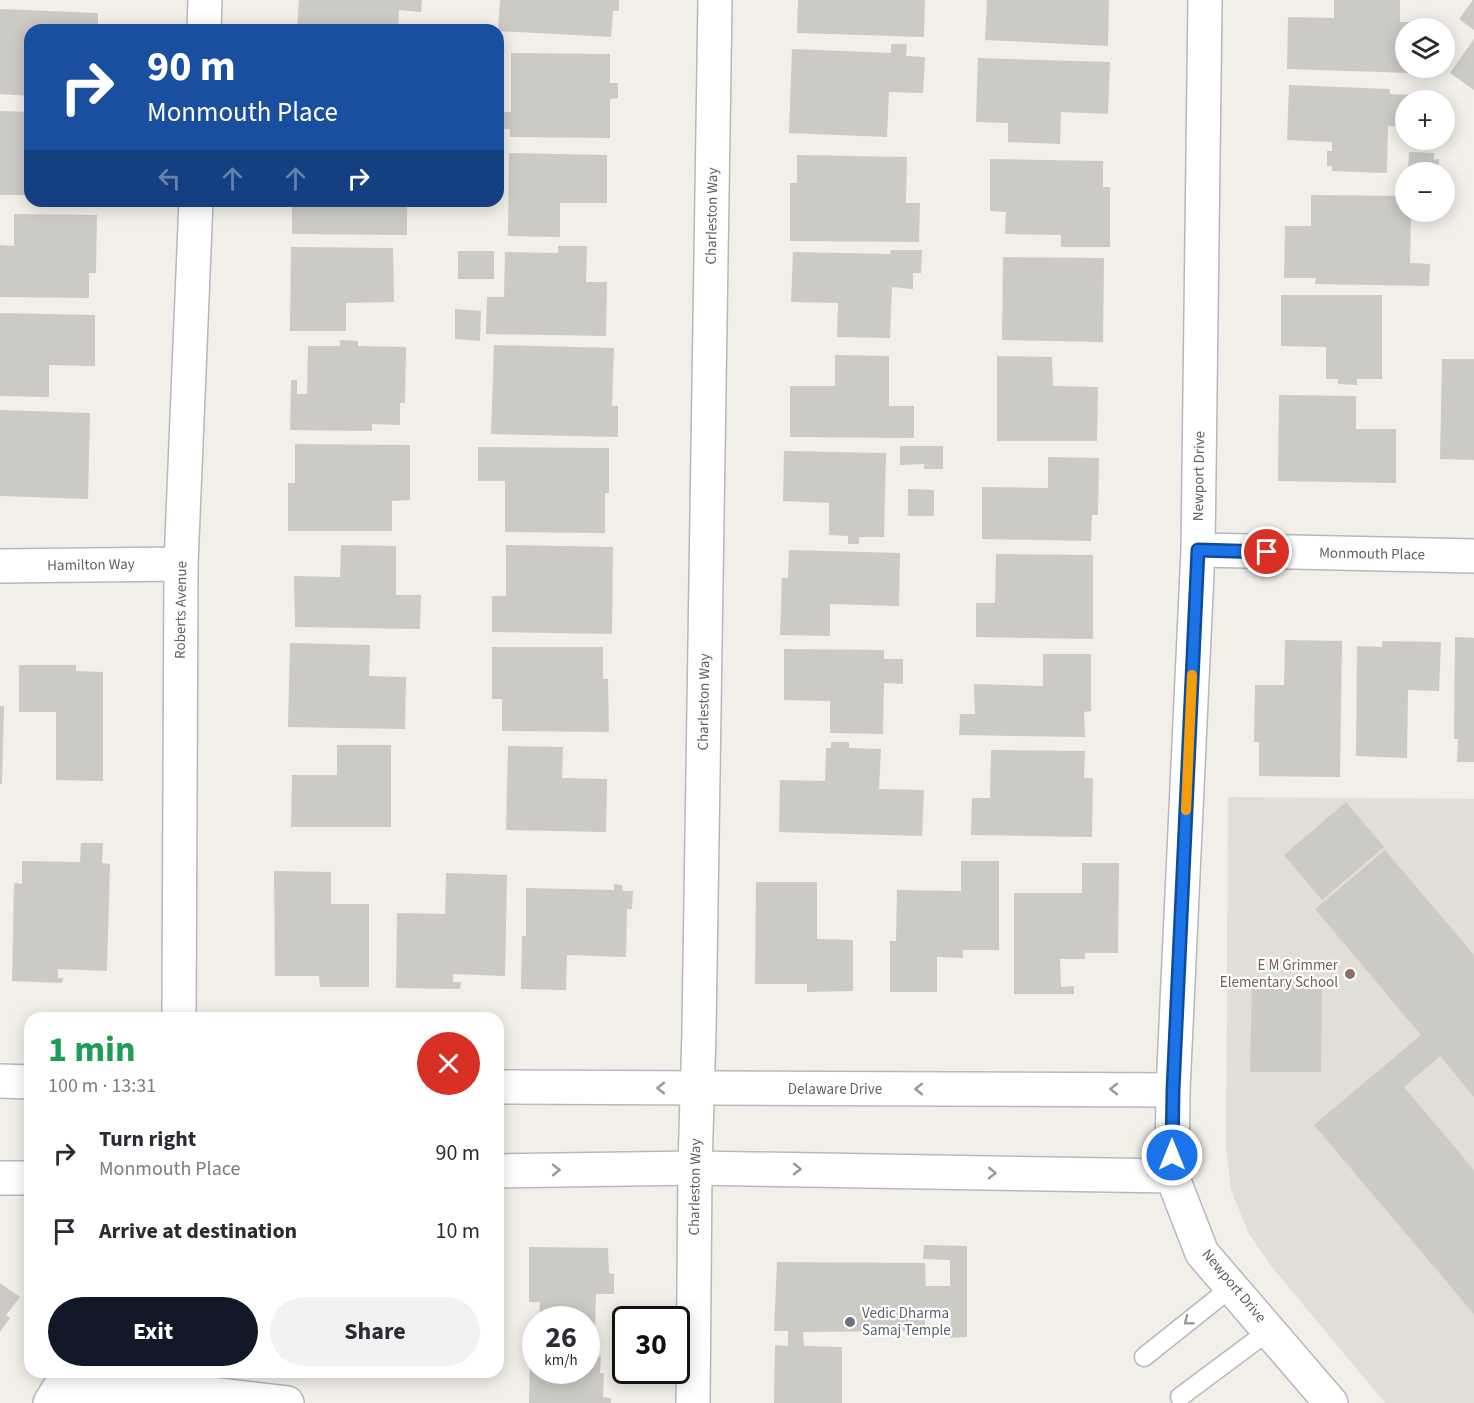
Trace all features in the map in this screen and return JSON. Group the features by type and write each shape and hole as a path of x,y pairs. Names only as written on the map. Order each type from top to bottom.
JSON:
{"street":[{"path":"204,24 205,0"},
{"name":"Charleston Way","path":"693,1403 694,1168 698,1088 715,0"},
{"name":"Newport Drive","path":"1205,0 1198,550 1173,1090 1172,1176 1202,1253 1233,1286 1331,1403"},
{"name":"Roberts Avenue","path":"178,1012 181,564 196,207"},
{"name":"Monmouth Place","path":"1198,550 1474,556"},
{"name":"Hamilton Way","path":"0,566 181,564"},
{"path":"0,1081 24,1082"},
{"name":"Delaware Drive","path":"504,1087 1173,1090"},
{"path":"504,1171 694,1168 1172,1176"},
{"path":"0,1178 24,1178"},
{"path":"50,1403 58,1390 202,1383 287,1403"}],"lane":[{"path":"1144,1357 1233,1286"},
{"path":"1180,1397 1270,1330"}],"shaded area":[{"name":"E M Grimmer Elementary School","path":"1228,797 1474,799 1474,1403 1385,1403 1272,1267 1249,1234 1231,1190 1226,1148"}],"building":[{"path":"299,0 422,0 421,12 399,10 398,24 297,24"},
{"path":"500,0 619,0 619,11 613,11 611,37 504,31 504,24 498,24"},
{"path":"798,0 925,0 924,37 797,33"},
{"path":"987,0 1109,0 1108,46 985,40"},
{"path":"1334,0 1400,0 1400,18 1395,18 1395,72 1287,69 1288,17 1334,18"},
{"path":"1474,0 1474,30 1459,19"},
{"path":"0,9 98,13 98,24 24,24 24,96 0,94"},
{"path":"1474,39 1474,90 1455,77 1455,66"},
{"path":"891,44 907,44 906,56 925,57 923,93 889,92 887,137 789,133 792,49 891,53"},
{"path":"511,53 610,54 610,83 618,83 618,98 610,99 610,138 510,137 510,129 504,129 504,112 511,112"},
{"path":"978,58 1110,62 1108,114 1061,112 1060,144 1008,142 1008,123 976,122"},
{"path":"1289,85 1390,89 1390,94 1395,94 1395,126 1388,126 1387,173 1332,171 1332,166 1327,166 1327,151 1332,151 1332,142 1287,140"},
{"path":"0,111 24,112 24,195 0,195"},
{"path":"1409,152 1434,153 1434,160 1439,159 1439,162 1408,162"},
{"path":"509,153 607,155 607,203 560,203 560,237 508,236"},
{"path":"797,155 907,157 906,203 920,203 919,242 790,241 790,183 797,183"},
{"path":"990,159 1103,161 1103,187 1110,187 1110,247 1061,247 1061,235 1005,234 1006,212 990,211"},
{"path":"1311,195 1395,196 1395,222 1411,222 1410,263 1430,264 1429,286 1315,284 1316,278 1284,278 1285,226 1311,226"},
{"path":"292,207 407,207 407,235 292,234"},
{"path":"14,214 97,215 96,273 89,273 89,298 0,297 0,245 14,246"},
{"path":"558,246 587,246 586,282 607,282 606,336 486,334 487,297 504,297 505,252 558,253"},
{"path":"291,247 393,248 394,302 346,303 346,331 290,331"},
{"path":"891,250 922,250 921,273 913,273 913,289 892,287 890,338 837,337 838,303 791,302 793,252 890,254"},
{"path":"458,251 494,251 494,279 458,279"},
{"path":"1003,257 1104,258 1103,342 1002,340"},
{"path":"1281,295 1382,295 1382,379 1357,379 1357,385 1338,384 1338,379 1326,379 1326,347 1281,346"},
{"path":"455,309 481,311 480,341 455,339"},
{"path":"0,313 95,315 95,366 49,365 49,397 0,396"},
{"path":"340,340 358,341 358,346 406,347 405,403 400,403 400,425 372,424 372,431 290,430 291,380 297,380 297,394 307,394 308,346 340,346"},
{"path":"494,345 614,348 612,406 618,406 618,437 491,434"},
{"path":"835,355 889,356 889,406 914,406 914,438 790,437 790,386 835,386"},
{"path":"997,356 1052,357 1053,386 1098,387 1097,441 997,441"},
{"path":"1442,359 1474,359 1474,460 1440,459"},
{"path":"1279,395 1356,396 1356,429 1396,429 1396,483 1278,481"},
{"path":"0,410 90,413 88,499 0,496"},
{"path":"295,444 410,445 410,500 392,501 392,531 288,531 288,483 295,483"},
{"path":"900,446 943,446 943,469 924,469 924,464 900,465"},
{"path":"478,447 609,448 609,493 605,493 605,533 505,532 505,481 478,481"},
{"path":"784,451 886,453 884,537 859,537 859,544 848,544 848,536 829,535 829,503 783,501"},
{"path":"1048,457 1099,458 1098,515 1092,515 1091,541 982,539 982,487 1048,488"},
{"path":"908,489 934,490 934,516 908,516"},
{"path":"341,545 396,546 396,595 421,595 420,629 295,627 294,576 340,577"},
{"path":"506,545 613,547 612,634 492,632 492,596 506,596"},
{"path":"789,550 900,553 899,606 830,604 830,636 780,635 782,578 788,578"},
{"path":"996,554 1093,555 1093,639 976,637 976,603 995,603"},
{"path":"1455,637 1474,638 1474,762 1457,762 1458,739 1454,739"},
{"path":"1285,640 1342,641 1340,777 1259,776 1259,742 1254,742 1255,685 1284,685"},
{"path":"1382,641 1441,642 1439,691 1408,690 1407,758 1356,756 1357,646 1382,647"},
{"path":"290,643 370,645 369,676 406,677 405,729 288,727"},
{"path":"492,647 603,647 603,679 608,679 609,732 502,731 502,699 492,699"},
{"path":"784,649 884,650 884,659 903,659 903,684 884,683 883,734 830,733 830,701 784,700"},
{"path":"1043,654 1091,654 1091,711 1084,712 1085,737 959,735 960,714 975,714 974,684 1043,686"},
{"path":"19,665 76,665 76,671 103,672 103,781 56,780 56,712 19,712"},
{"path":"0,706 4,706 2,784 0,784"},
{"path":"831,742 849,742 849,748 881,749 879,789 924,790 922,836 779,832 780,780 825,781 826,748 831,748"},
{"path":"337,745 391,745 391,827 291,827 292,775 337,775"},
{"path":"508,746 563,747 562,778 607,779 606,832 506,830"},
{"path":"991,750 1085,751 1084,778 1093,778 1092,837 971,835 972,798 990,798"},
{"path":"1346,802 1384,847 1322,900 1284,855"},
{"path":"81,843 103,843 102,863 110,864 107,971 58,969 58,978 63,978 62,983 12,981 14,883 22,884 22,861 80,862"},
{"path":"1385,850 1474,955 1474,1097 1440,1056 1404,1087 1474,1170 1474,1314 1314,1125 1421,1035 1315,909"},
{"path":"961,861 999,861 999,950 963,950 963,958 937,957 937,992 890,992 890,941 896,941 897,890 961,891"},
{"path":"1082,863 1119,863 1118,953 1085,953 1085,959 1060,959 1061,987 1074,986 1074,994 1014,994 1014,893 1082,893"},
{"path":"274,871 331,872 331,904 369,904 369,987 320,987 319,976 275,976"},
{"path":"446,873 507,875 505,976 453,974 453,982 461,982 460,989 396,988 397,913 445,914"},
{"path":"756,882 817,882 817,939 853,940 853,991 807,992 807,984 755,984"},
{"path":"614,884 622,885 623,891 633,891 632,909 627,909 626,957 567,955 566,990 521,989 522,936 526,936 526,888 614,890"},
{"path":"1252,979 1322,980 1321,1072 1250,1072"},
{"name":"Vedic Dharma Samaj Temple","path":"924,1245 967,1246 967,1337 950,1338 951,1313 925,1313 925,1331 803,1332 804,1346 842,1347 842,1403 774,1403 775,1345 788,1346 788,1331 774,1331 777,1262 925,1263 926,1286 950,1286 950,1260 923,1259"},
{"path":"529,1247 608,1248 609,1273 614,1274 614,1294 596,1294 596,1306 540,1306 540,1302 529,1302"},
{"path":"0,1283 20,1297 6,1315 10,1318 0,1332"},
{"path":"600,1373 604,1373 603,1397 611,1398 611,1403 529,1403 529,1384 600,1384"}],"slow traffic":[{"path":"1186,810 1192,675"}],"place":[{"name":"E M Grimmer Elementary School","path":"1350,974"},
{"name":"Vedic Dharma Samaj Temple","path":"850,1322"}],"route":[{"path":"1172,1155 1198,550 1267,552"}]}
